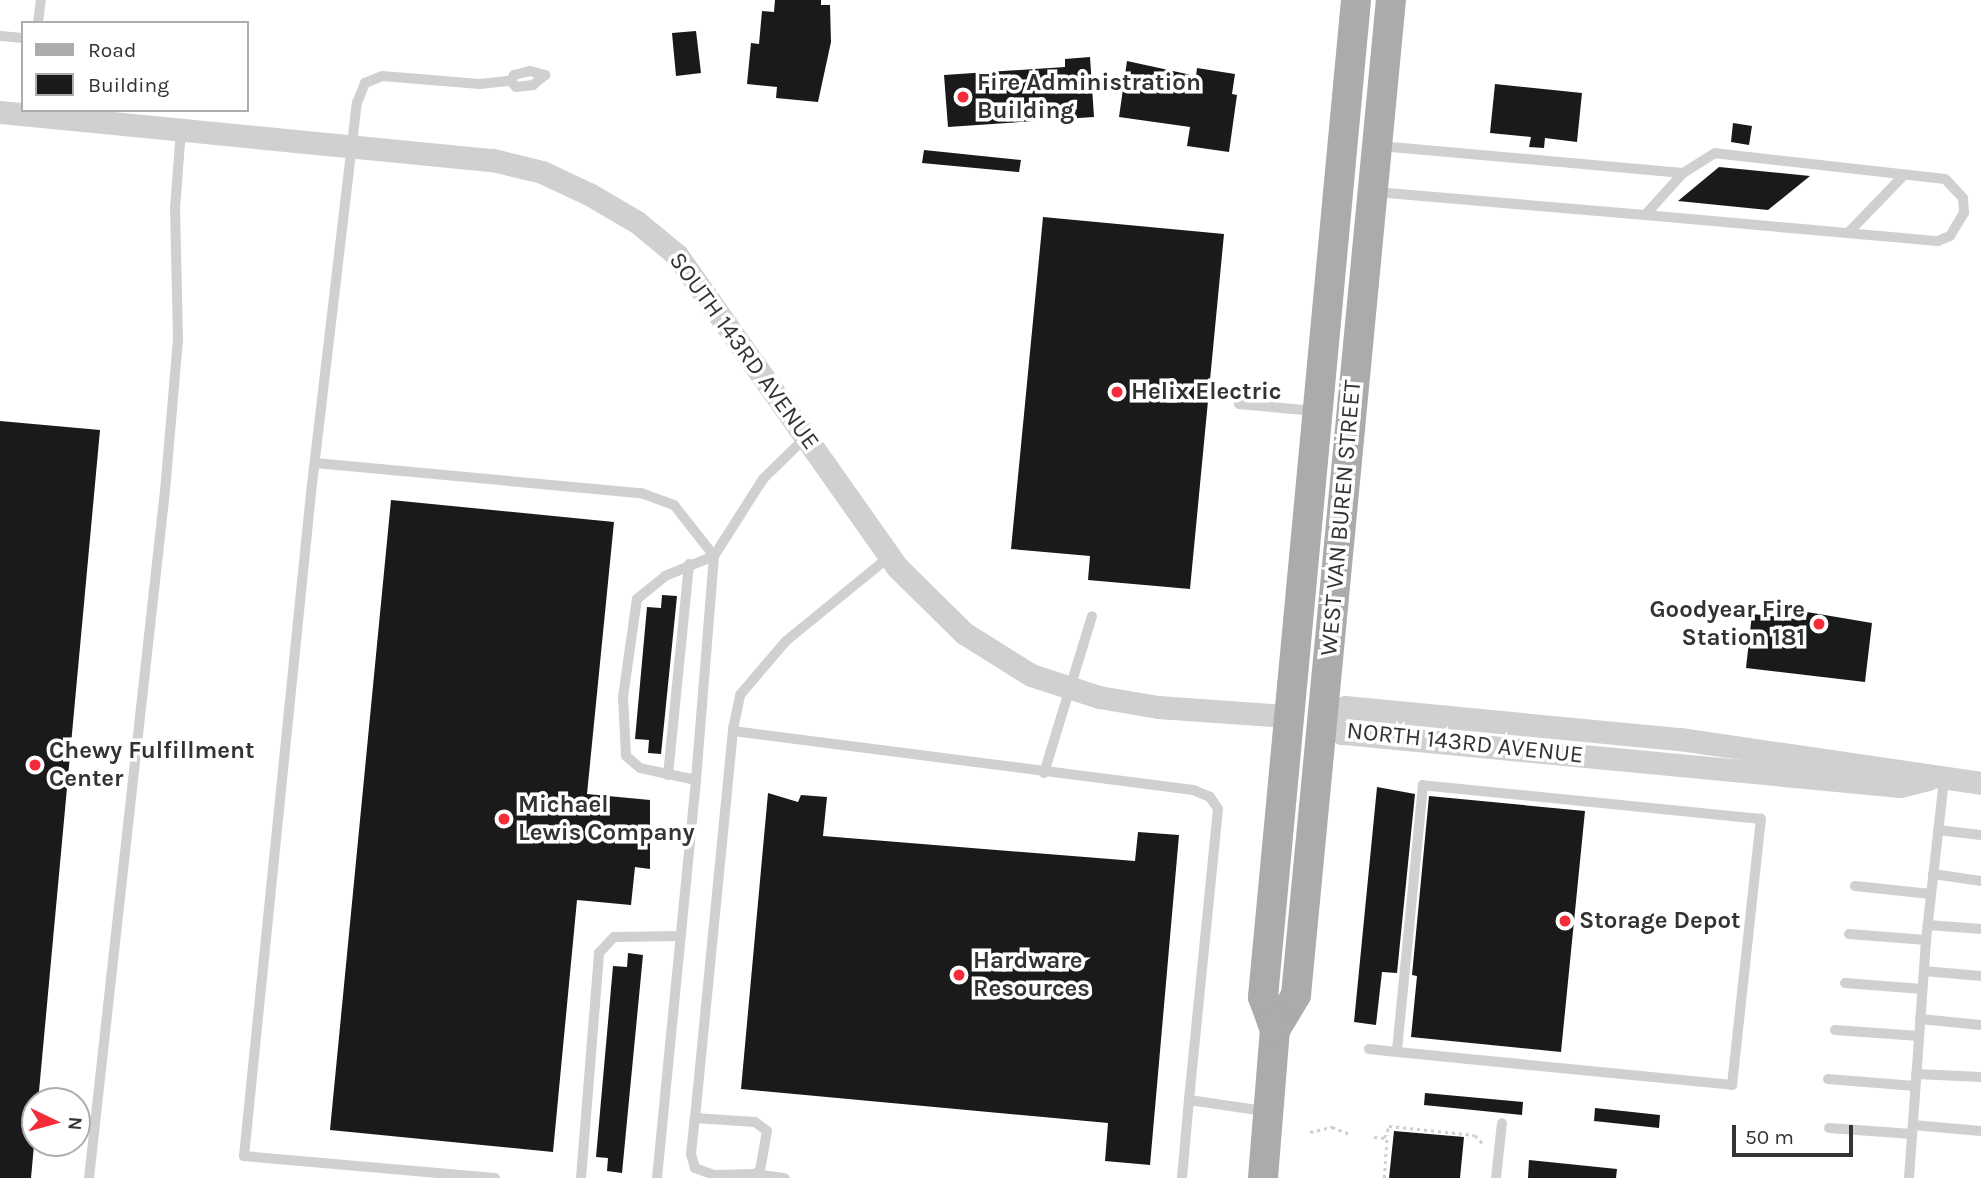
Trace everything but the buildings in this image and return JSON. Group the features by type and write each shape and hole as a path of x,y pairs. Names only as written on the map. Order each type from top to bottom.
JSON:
{"main road":[{"name":"WEST VAN BUREN STREET","path":"1263,1178 1275,1030 1263,997 1287,716 1356,0"},
{"name":"WEST VAN BUREN STREET","path":"1275,1030 1296,995 1391,0"},
{"path":"1347,88 1360,124 1356,172 1372,191"},
{"path":"1287,716 1322,720"}],"street":[{"name":"SOUTH 143RD AVENUE","path":"0,111 493,160 542,172 637,222 677,255 890,557 964,633 1031,675 1071,689 1158,707 1287,716"},
{"name":"NORTH 143RD AVENUE","path":"1322,720 1342,733 1900,786 1936,779 1981,783"}],"lane":[{"path":"38,21 41,0"},
{"path":"0,36 21,38"},
{"path":"495,1178 244,1156 315,463 357,103 365,83 382,76 480,84 511,81"},
{"path":"89,1178 167,477 178,339 175,208 181,130"},
{"path":"1377,146 1683,173"},
{"path":"1372,191 1938,241 1950,236 1964,213 1954,185 1904,175 1715,153 1683,173 1646,215"},
{"path":"1848,233 1904,175"},
{"path":"1239,404 1316,412"},
{"path":"657,1178 696,780 714,556 763,479 807,436"},
{"path":"315,463 661,497 674,505 714,556"},
{"path":"696,780 640,768 626,756 623,697 637,599 689,564 714,556"},
{"path":"785,1178 755,1174 714,1175 695,1168 695,1118 733,731 740,695 752,676 786,641 890,557"},
{"path":"668,775 689,564"},
{"path":"1045,773 1093,616"},
{"path":"733,731 1193,790 1210,797 1218,809 1182,1178"},
{"path":"1909,1178 1926,940 1938,830 1936,779"},
{"path":"1369,1049 1397,1052 1732,1085 1761,819 1423,785 1397,1052"},
{"path":"1938,830 1981,835"},
{"path":"1933,874 1981,881"},
{"path":"1854,886 1931,894"},
{"path":"1928,925 1981,929"},
{"path":"1849,934 1926,940"},
{"path":"581,1178 599,953 614,937 681,936"},
{"path":"1924,971 1981,976"},
{"path":"1845,983 1922,989"},
{"path":"1920,1019 1981,1025"},
{"path":"1835,1030 1919,1036"},
{"path":"1916,1074 1981,1077"},
{"path":"1828,1079 1916,1086"},
{"path":"1189,1100 1268,1112"},
{"path":"695,1118 755,1122 767,1131 765,1157 755,1174"},
{"path":"1496,1178 1502,1123"},
{"path":"1829,1128 1981,1131"}],"path":[{"path":"1384,1178 1389,1126 1475,1135 1484,1145"},
{"path":"1310,1132 1332,1127 1349,1134"},
{"path":"1374,1137 1387,1135"}],"place":[{"name":"Fire Administration Building","path":"963,97"},
{"name":"Helix Electric","path":"1117,392"},
{"name":"Goodyear Fire Station 181","path":"1819,624"},
{"name":"Chewy Fulfillment Center","path":"35,765"},
{"name":"Michael Lewis Company","path":"504,819"},
{"name":"Storage Depot","path":"1565,921"},
{"name":"Hardware Resources","path":"959,975"}]}
